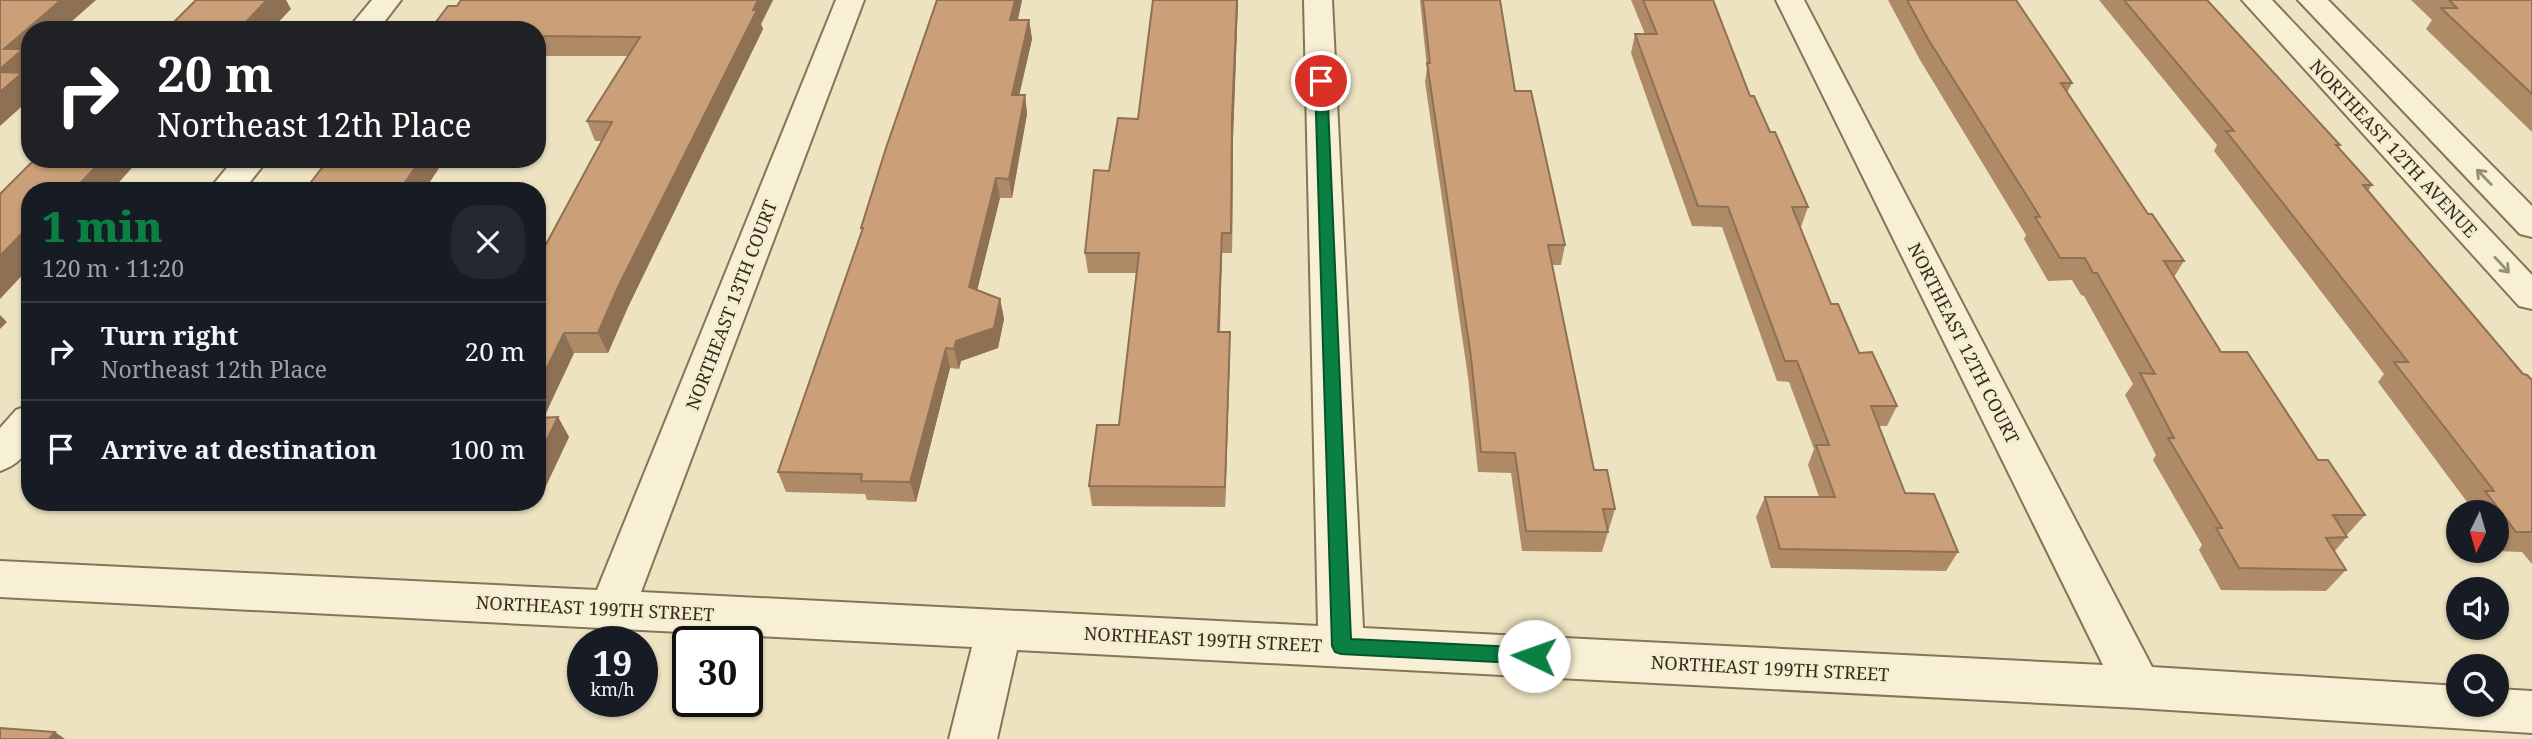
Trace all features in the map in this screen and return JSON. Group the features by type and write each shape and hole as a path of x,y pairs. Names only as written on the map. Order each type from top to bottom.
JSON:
{"street":[{"path":"370,21 387,0"},
{"name":"NORTHEAST 13TH COURT","path":"612,609 850,0"},
{"path":"1318,0 1341,646"},
{"name":"NORTHEAST 12TH COURT","path":"1790,0 2138,687"},
{"name":"NORTHEAST 12TH AVENUE","path":"2256,0 2532,297"},
{"path":"2312,0 2532,226"},
{"path":"233,182 244,168"},
{"path":"0,455 21,430"},
{"name":"NORTHEAST 199TH STREET","path":"0,579 2138,687 2532,712"},
{"path":"973,739 999,629"}],"building":[{"path":"0,0 61,0 37,21 21,21 21,34 4,49 21,51 0,69"},
{"path":"196,0 267,0 247,21 175,21"},
{"path":"461,0 758,0 753,10 757,10 618,287 598,333 564,333 546,370 546,244 612,122 587,121 640,37 546,36 546,21 437,21 448,6 457,6"},
{"path":"937,0 1015,0 1010,20 1029,20 1012,95 1025,95 1009,179 996,178 969,287 1000,299 994,328 956,341 954,349 946,348 910,482 861,481 862,474 778,472 863,228 886,148"},
{"path":"1153,0 1237,0 1231,233 1222,233 1218,332 1230,332 1225,487 1089,486 1097,425 1119,425 1139,253 1085,253 1094,170 1109,171 1118,118 1138,119"},
{"path":"1423,0 1500,0 1515,91 1531,91 1565,245 1548,245 1594,470 1607,470 1615,509 1603,509 1608,532 1526,531 1515,453 1481,452 1471,357 1427,63 1430,63"},
{"path":"1643,0 1713,0 1750,96 1754,96 1770,132 1775,132 1808,207 1792,207 1831,304 1838,304 1859,353 1872,352 1897,406 1871,406 1905,493 1934,494 1958,552 1780,549 1765,497 1835,497 1816,445 1829,445 1797,361 1785,361 1728,207 1698,206 1635,34 1657,34"},
{"path":"1907,0 2016,0 2072,83 2061,83 2148,214 2152,214 2184,261 2164,261 2221,352 2247,352 2318,460 2328,460 2365,515 2333,515 2347,537 2326,538 2346,570 2239,568 2216,528 2222,528 2168,438 2174,438 2140,373 2155,374 2097,273 2093,273 2085,258 2060,258 2035,217 2040,217 1928,39"},
{"path":"2124,0 2207,0 2340,145 2336,145 2372,185 2363,185 2523,374 2532,380 2532,532 2516,532 2510,524 2510,500 2492,500 2485,491 2494,491 2394,362 2408,362 2226,131 2234,131"},
{"path":"2449,0 2532,0 2532,94 2441,8 2457,8"},
{"path":"0,72 21,73 21,74 0,92"},
{"path":"26,168 95,168 81,182 21,182 21,234 0,256 0,194"},
{"path":"322,168 415,168 405,182 311,182"},
{"path":"558,417 546,442 546,418"},
{"path":"0,728 55,732 49,739 0,739"}],"route":[{"path":"1321,81 1341,646 1534,656"}]}
